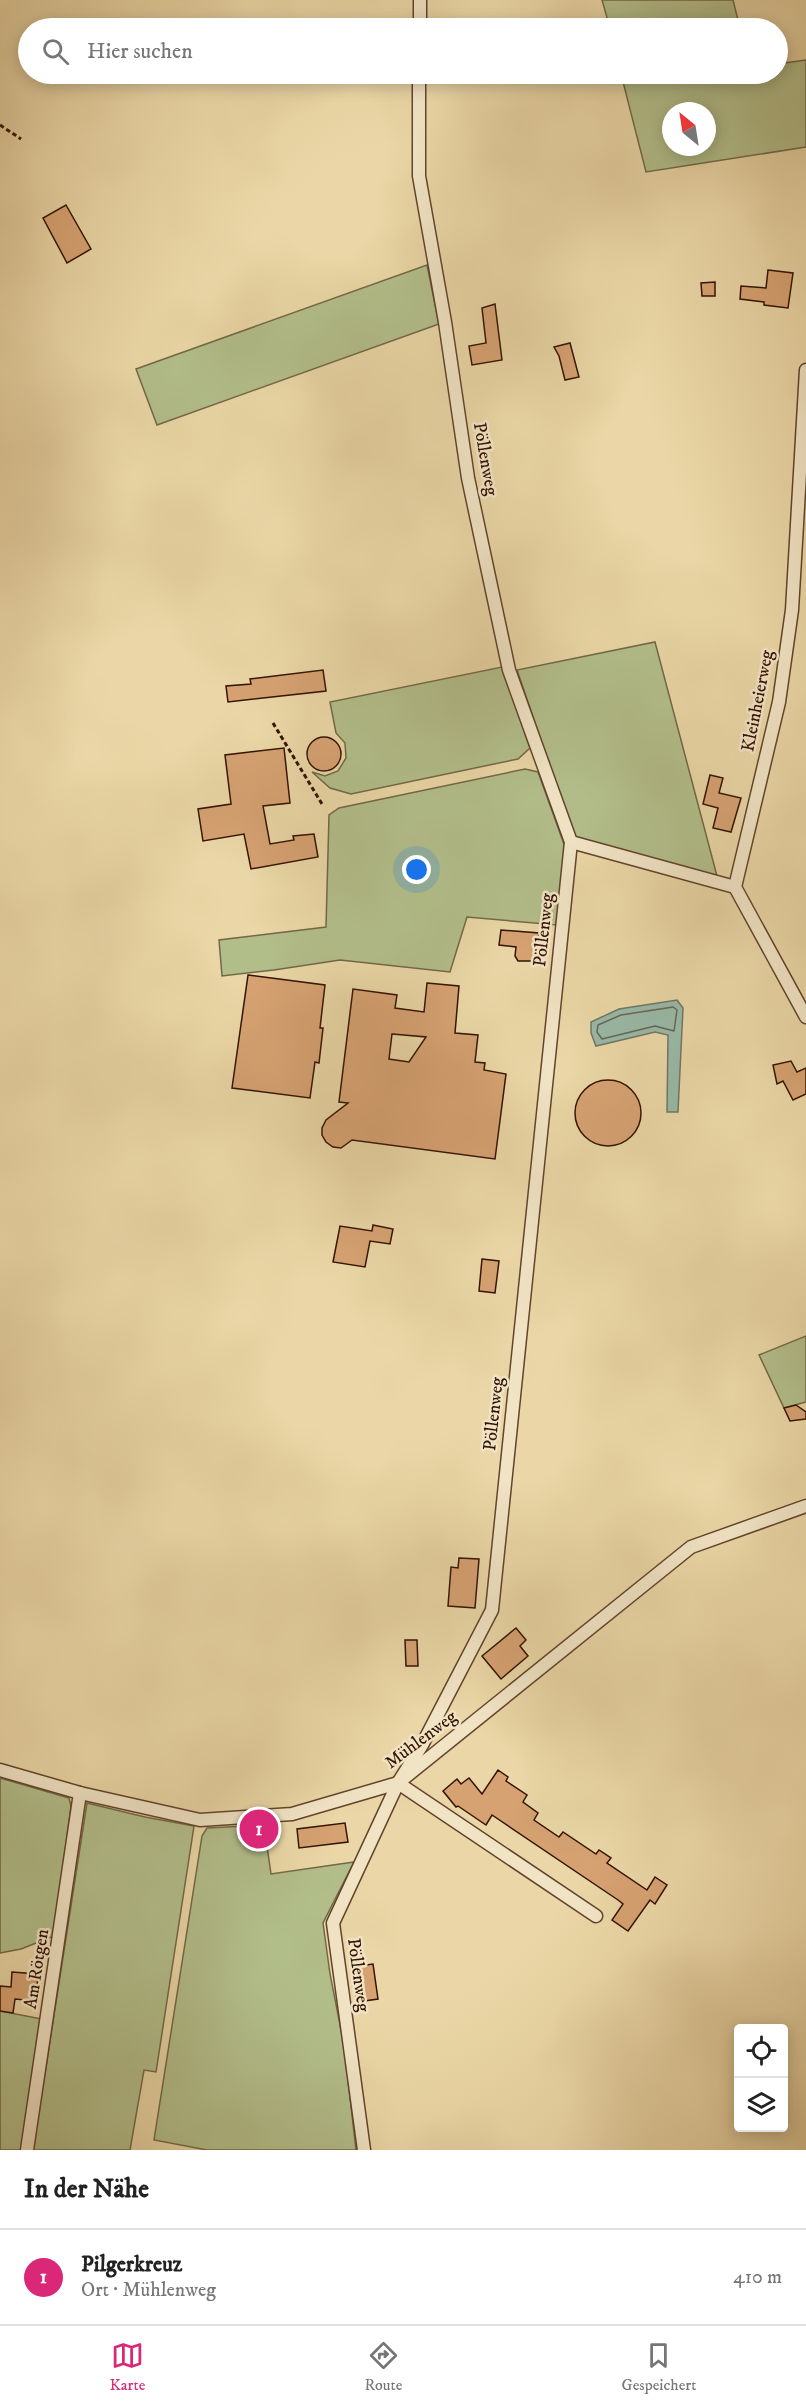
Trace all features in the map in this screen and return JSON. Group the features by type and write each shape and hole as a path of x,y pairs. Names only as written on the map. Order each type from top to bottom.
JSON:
{"street":[{"path":"420,0 420,18"},
{"name":"Pöllenweg","path":"364,2150 333,1923 398,1783 422,1745 492,1610 571,842 509,670 468,478 445,322 419,176 420,84"},
{"name":"Kleinheierweg","path":"735,887 779,702 792,610 806,370"},
{"path":"571,842 735,887 806,1017"},
{"name":"Mühlenweg","path":"0,1770 80,1793 200,1820 292,1814 398,1783 692,1547 806,1506"},
{"path":"398,1783 596,1916"},
{"name":"Am Rötgen","path":"27,2150 80,1793"}],"path":[{"path":"0,125 21,139"},
{"path":"273,723 322,804"}],"green space":[{"path":"602,0 733,0 738,18 607,18"},
{"path":"806,60 806,147 646,172 624,84 788,84 788,63"},
{"path":"427,265 439,324 157,425 136,369"},
{"path":"655,642 717,876 574,837 517,670"},
{"path":"502,667 530,748 518,759 351,794 330,788 312,772 325,776 338,771 346,758 345,743 336,733 330,702"},
{"path":"525,769 538,772 565,847 557,925 467,917 450,972 340,960 222,976 219,940 326,927 329,815 339,808"},
{"path":"806,1336 806,1402 784,1408 759,1355"},
{"path":"0,1778 69,1798 71,1806 54,1936 21,1949 0,1953"},
{"path":"87,1803 194,1826 156,2072 144,2070 130,2150 33,2150"},
{"path":"264,1825 271,1874 354,1862 323,1923 344,2045 356,2150 207,2150 154,2140 202,1836 207,1828"},
{"path":"0,2011 42,2019 21,2150 0,2150"}],"water":[{"path":"677,1000 683,1008 678,1112 667,1112 668,1035 655,1032 596,1046 591,1033 591,1022 619,1009"}],"building":[{"path":"66,205 91,249 67,263 43,218"},
{"path":"768,270 793,273 788,308 740,299 741,286 766,288"},
{"path":"715,282 715,296 702,296 701,283"},
{"path":"495,304 502,360 472,365 469,346 486,343 482,308"},
{"path":"570,343 579,377 565,380 559,356 554,347"},
{"path":"323,670 326,691 228,702 226,686 251,684 250,679"},
{"path":"324,737 336,742 341,754 336,766 324,771 312,766 307,754 312,742"},
{"path":"284,748 290,803 263,806 270,844 294,840 293,836 314,834 318,857 251,869 244,834 203,841 198,809 231,804 225,755"},
{"path":"710,775 723,778 719,793 741,798 731,832 713,828 718,808 703,804"},
{"path":"501,930 539,933 536,961 518,961 515,956 516,947 499,945"},
{"path":"248,975 325,985 319,1063 315,1062 310,1098 232,1088"},
{"path":"427,983 459,986 455,1033 478,1035 475,1062 485,1063 484,1070 506,1074 495,1159 352,1140 341,1148 333,1147 322,1135 322,1128 326,1120 348,1103 339,1102 353,989 397,995 395,1008 424,1012","holes":["392,1034 426,1037 409,1062 389,1059"]},
{"path":"791,1061 797,1072 806,1068 806,1094 793,1100 783,1081 777,1084 773,1065"},
{"path":"601,1080 615,1080 627,1085 636,1094 641,1113 639,1126 632,1137 615,1146 601,1146 589,1141 580,1132 575,1120 575,1106 580,1094 589,1085"},
{"path":"373,1225 393,1229 390,1244 370,1241 365,1267 333,1262 340,1226 372,1231"},
{"path":"482,1259 499,1261 495,1293 479,1291"},
{"path":"796,1405 806,1412 806,1419 790,1421 784,1408"},
{"path":"459,1558 479,1559 475,1608 448,1606 451,1567 458,1568"},
{"path":"516,1628 526,1640 520,1646 528,1656 501,1679 482,1656"},
{"path":"405,1640 417,1640 418,1666 406,1666"},
{"path":"498,1770 508,1777 506,1781 527,1795 523,1802 538,1813 534,1820 559,1837 563,1832 596,1854 599,1850 611,1858 607,1863 647,1890 655,1877 667,1885 655,1904 650,1900 628,1931 612,1920 623,1904 618,1900 492,1815 486,1825 458,1806 456,1807 443,1791 457,1779 461,1784 469,1778 482,1794"},
{"path":"345,1823 348,1842 299,1848 297,1829"},
{"path":"373,1964 378,1999 357,2002 352,1967"},
{"path":"12,1972 38,1974 36,2001 15,1999 13,2013 0,2011 0,1986 11,1987"}],"place":[{"name":"Pilgerkreuz","path":"259,1829"}]}
